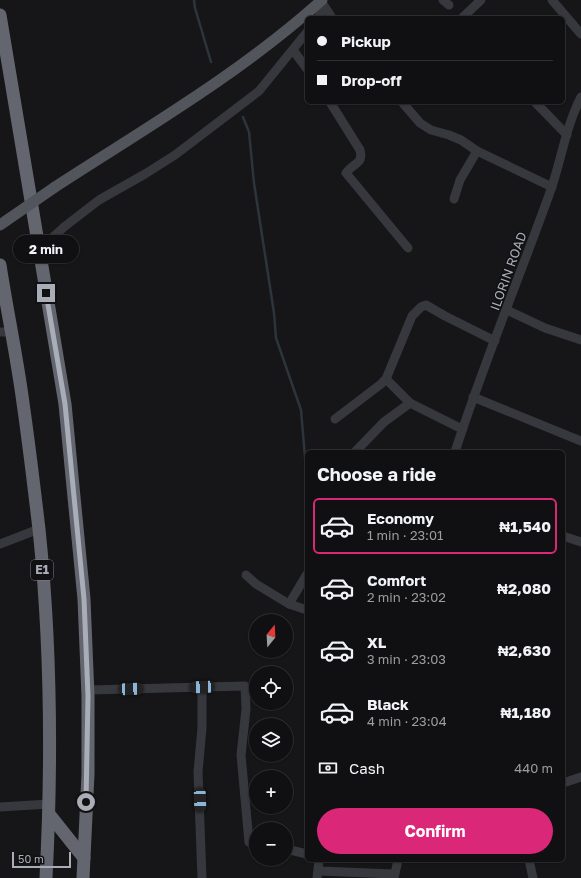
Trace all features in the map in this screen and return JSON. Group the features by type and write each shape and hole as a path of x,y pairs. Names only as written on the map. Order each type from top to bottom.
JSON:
{"highway":[{"path":"0,15 65,404 84,599 88,690 88,774 83,878"},
{"name":"E1","path":"0,265 5,332 23,402 39,529 47,643 50,715 49,809 46,878"},
{"path":"49,809 84,858"}],"main road":[{"path":"0,225 263,50 321,0"}],"street":[{"path":"319,16 321,0"},
{"path":"321,0 331,16"},
{"path":"464,16 481,0"},
{"path":"552,0 581,34"},
{"path":"39,250 64,227 99,200 175,155 259,91 305,35"},
{"path":"293,50 305,66"},
{"name":"ILORIN ROAD","path":"456,450 473,397 552,187 575,109 581,97"},
{"path":"331,104 360,150 362,157 360,161 346,173 408,248"},
{"path":"404,104 420,123 430,130 461,140 477,151 552,187"},
{"path":"537,104 567,135"},
{"path":"454,199 460,180 477,151"},
{"path":"335,419 382,384 386,379 412,316 421,307 426,305 495,341"},
{"path":"507,310 544,328 581,340"},
{"path":"386,379 410,404 462,429"},
{"path":"473,397 581,441"},
{"path":"357,450 384,422 410,404"},
{"path":"0,544 39,529"},
{"path":"565,537 581,542"},
{"path":"246,575 256,584 289,604 305,609"},
{"path":"289,604 305,577"},
{"path":"88,690 245,686 246,710 241,755 249,842"},
{"path":"202,687 202,728 198,772 202,878"},
{"path":"565,782 581,777"},
{"path":"0,807 49,809"},
{"path":"293,851 305,854"},
{"path":"319,862 318,875 394,876 398,862"},
{"path":"529,862 533,878"}],"waterway":[{"path":"194,0 211,62"},
{"path":"243,117 249,132 254,183 274,313 276,338 301,410 305,457"}],"route":[{"path":"46,293 65,404 84,599 88,696 88,774 86,802"}]}
